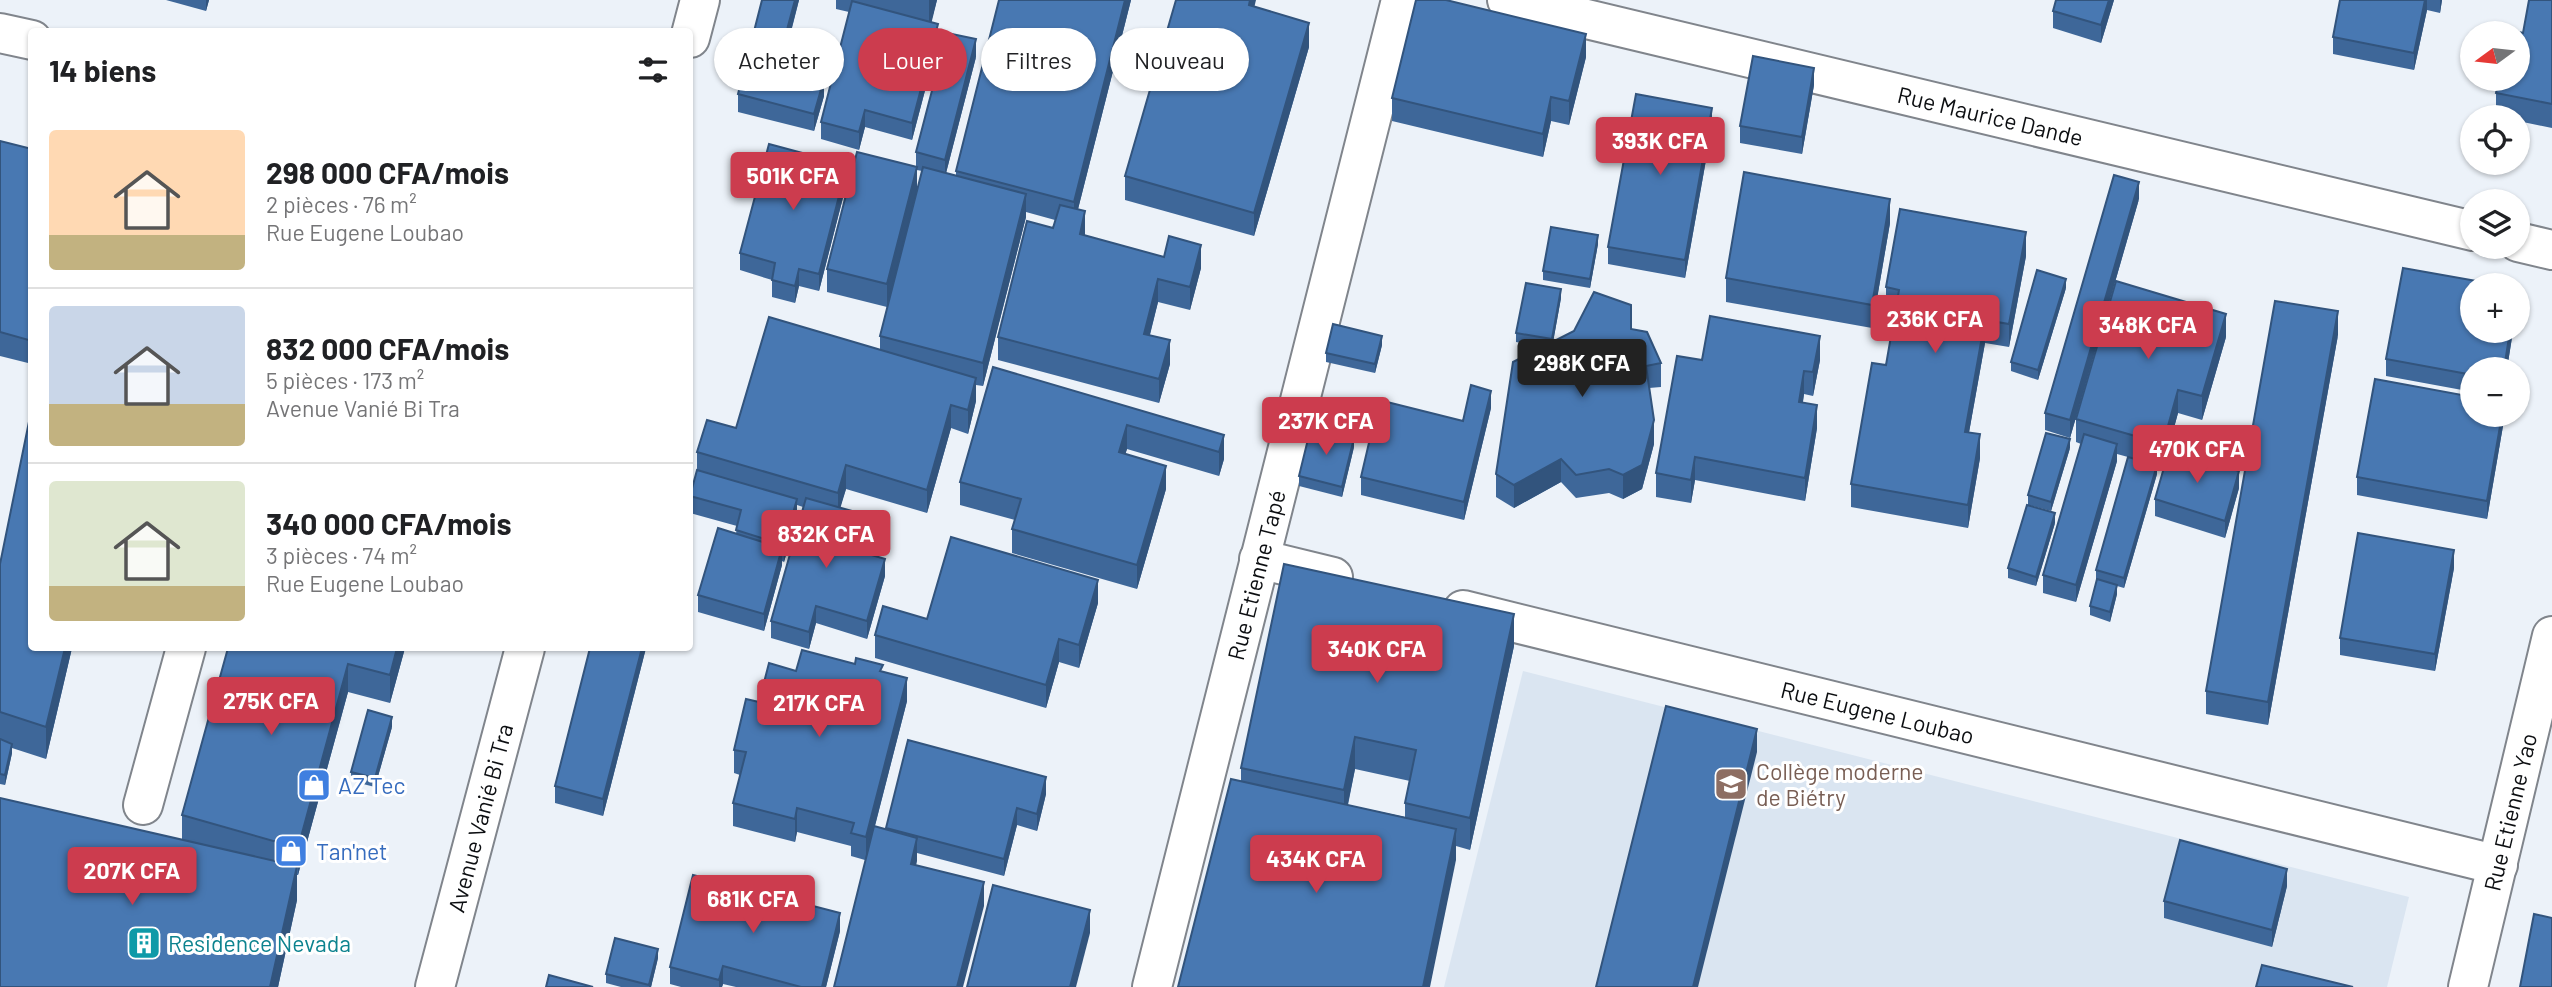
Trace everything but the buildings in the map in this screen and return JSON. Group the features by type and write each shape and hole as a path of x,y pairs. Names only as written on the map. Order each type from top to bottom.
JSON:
{"street":[{"path":"693,28 700,0"},
{"name":"Rue Etienne Tapé","path":"1152,987 1401,0"},
{"name":"Rue Maurice Dande","path":"1507,0 2460,228"},
{"path":"0,33 28,39"},
{"path":"2530,245 2552,250"},
{"path":"1259,559 1367,586"},
{"name":"Rue Eugene Loubao","path":"1434,602 2498,865"},
{"name":"Rue Etienne Yao","path":"2468,987 2552,636"},
{"path":"143,805 185,651"},
{"name":"Avenue Vanié Bi Tra","path":"435,987 524,651"}],"shaded area":[{"name":"Collège moderne de Biétry","path":"1523,671 2409,897 2387,987 1444,987"}],"place":[{"name":"Collège moderne de Biétry","path":"1731,784"},
{"name":"AZ Tec","path":"314,785"},
{"name":"Tan'net","path":"291,851"},
{"name":"Residence Nevada","path":"144,943"}]}
